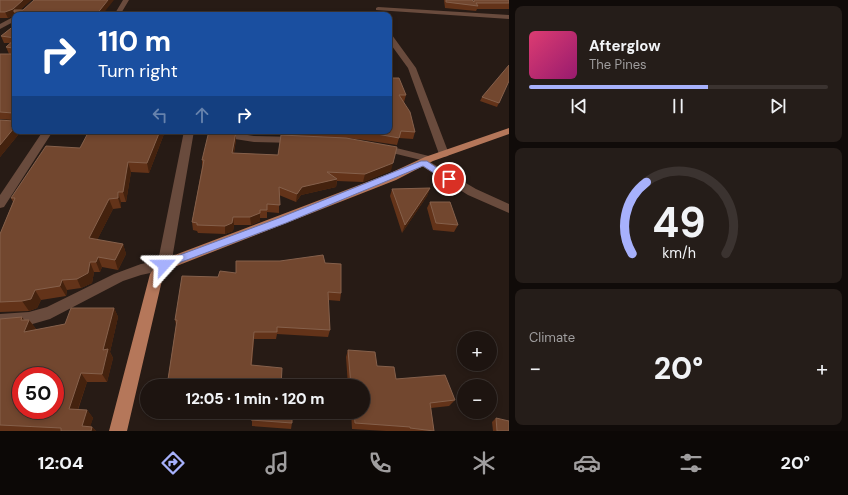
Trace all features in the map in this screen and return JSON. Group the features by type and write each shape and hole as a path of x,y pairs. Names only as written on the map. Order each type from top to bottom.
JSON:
{"main road":[{"path":"118,431 157,274 164,265 282,220 444,154 509,131"}],"street":[{"path":"119,12 126,0"},
{"path":"376,0 378,12"},
{"path":"392,13 509,17"},
{"path":"0,27 12,20"},
{"path":"392,41 412,68 444,154"},
{"path":"392,52 400,51"},
{"path":"0,204 46,134"},
{"path":"0,321 28,319 44,315 57,310 76,298 129,272 146,267 164,265 188,134"},
{"path":"225,134 254,138 309,141"},
{"path":"371,145 406,152 426,161 472,192 509,209"}],"building":[{"path":"0,0 23,0 13,9 0,12"},
{"path":"34,0 108,0 98,12 14,12 14,10 23,10"},
{"path":"446,0 472,0 474,2 474,0 509,0 509,3 476,3 478,6 446,2"},
{"path":"12,27 12,38 1,36"},
{"path":"12,42 12,48 6,47"},
{"path":"0,54 12,54 12,113 0,112"},
{"path":"509,65 509,81 499,103 482,97"},
{"path":"392,78 399,78 406,95 399,95 410,112 415,132 401,131 399,138 377,134 392,134"},
{"path":"0,120 12,121 12,130 0,145"},
{"path":"87,134 159,134 147,163 128,162 123,192 118,192 118,198 109,199 89,238 123,244 115,260 98,257 96,262 90,262 88,273 77,279 62,280 60,286 35,290 31,299 0,302 0,234 15,198 11,198 46,146 80,148"},
{"path":"208,134 236,134 232,153 278,155 281,135 346,138 397,147 393,163 365,174 327,172 337,179 302,187 297,194 279,187 280,205 267,204 267,210 260,210 260,213 250,217 233,217 232,223 225,226 197,225 197,223 192,222 204,160 202,160"},
{"path":"430,188 405,225 392,189"},
{"path":"430,202 450,202 458,225 436,223"},
{"path":"323,255 325,263 341,264 341,293 328,292 330,330 277,327 277,332 254,332 251,365 282,368 281,379 168,379 182,276 218,277 220,271 236,273 236,261 280,261"},
{"path":"71,308 114,308 103,350 108,349 102,374 81,373 69,409 87,410 82,426 92,427 91,431 61,431 61,428 0,425 0,319 22,317 21,320 29,320 24,332 65,324"},
{"path":"348,350 375,352 377,366 394,367 396,379 445,375 455,400 430,403 434,431 410,427 355,423 355,419 370,419 370,379 350,379"},
{"path":"497,418 509,421 509,431 497,431"},
{"path":"292,419 292,423 251,420"}],"route":[{"path":"164,265 392,177 424,163 449,179"}]}
